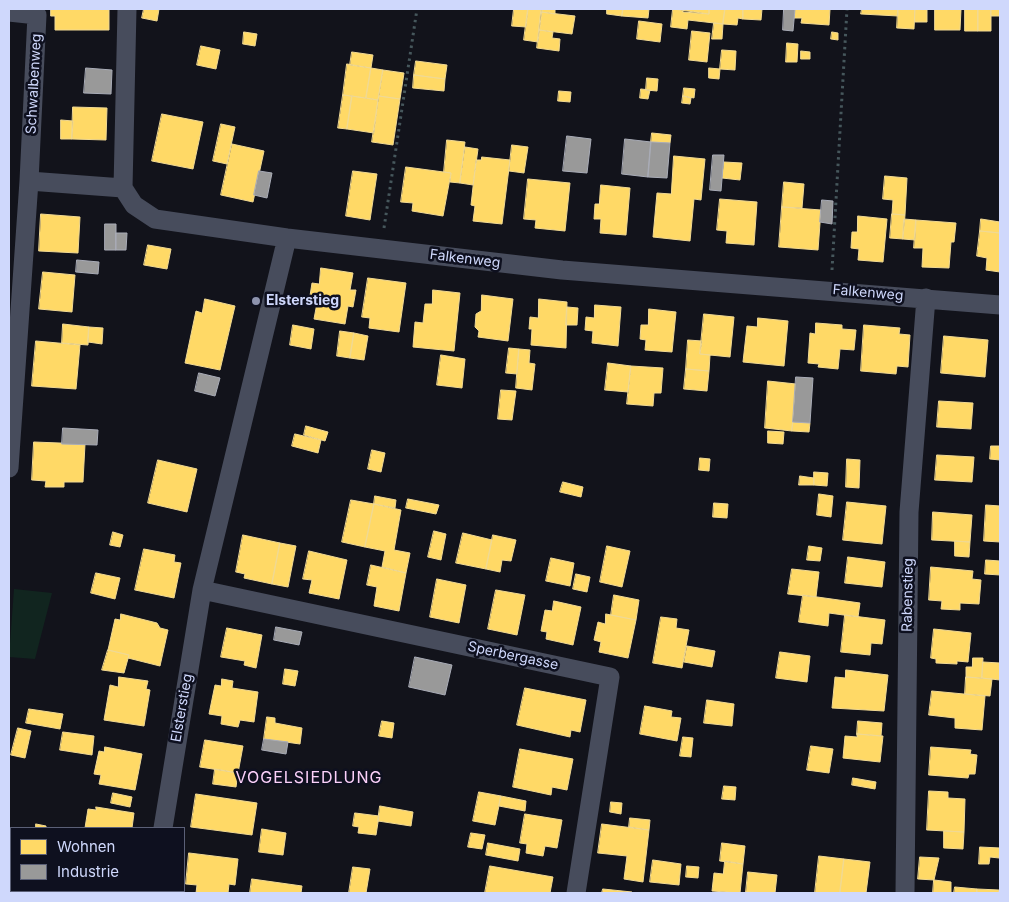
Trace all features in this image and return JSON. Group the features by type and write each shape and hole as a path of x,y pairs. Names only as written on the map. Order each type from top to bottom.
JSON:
{"street":[{"path":"29,181 123,188 127,9"},
{"name":"Schwalbenweg","path":"9,12 37,15 29,181 9,468"},
{"name":"Falkenweg","path":"123,188 134,205 155,219 287,238 562,270 1000,305"},
{"name":"Elsterstieg","path":"162,827 202,590 287,238"},
{"name":"Rabenstieg","path":"905,893 910,512 926,298"},
{"name":"Sperbergasse","path":"202,590 610,677 576,893"}],"path":[{"path":"381,249 417,9"},
{"path":"831,290 847,9"}],"green space":[{"path":"14,589 52,593 35,659 9,657"}],"building: Wohnen":[{"path":"51,9 109,9 109,30 55,30 55,16 51,16"},
{"path":"144,9 159,9 157,21 142,18"},
{"path":"514,9 528,9 526,27 512,26"},
{"path":"528,9 542,9 538,42 524,40"},
{"path":"542,9 555,9 555,14 541,12"},
{"path":"607,9 623,9 622,16 607,14"},
{"path":"623,9 649,9 648,18 622,16"},
{"path":"673,9 709,14 709,9 725,9 723,24 688,20 687,29 671,27"},
{"path":"684,9 709,9 709,14 683,12"},
{"path":"725,9 743,9 743,19 738,18 737,25 723,24"},
{"path":"743,9 762,9 761,20 743,19"},
{"path":"795,9 830,9 829,25 801,23 802,18 794,18"},
{"path":"862,9 898,9 898,16 861,14"},
{"path":"898,9 915,9 914,29 897,28"},
{"path":"915,9 927,9 927,22 915,22"},
{"path":"935,9 961,9 960,30 935,30"},
{"path":"965,9 978,9 978,31 965,31"},
{"path":"978,9 991,9 991,31 978,31"},
{"path":"991,9 1000,9 1000,16 991,16"},
{"path":"541,12 575,16 572,34 539,30"},
{"path":"639,21 662,24 660,42 637,39"},
{"path":"714,23 723,24 722,39 712,39"},
{"path":"539,30 553,32 552,38 560,39 559,51 537,48"},
{"path":"692,31 710,33 707,62 689,60"},
{"path":"244,32 257,34 255,46 243,44"},
{"path":"832,32 838,33 838,40 831,39"},
{"path":"787,43 798,44 797,62 786,62"},
{"path":"201,46 220,50 216,69 197,65"},
{"path":"722,50 736,51 735,70 720,69"},
{"path":"801,51 810,52 810,59 801,59"},
{"path":"352,52 373,55 371,68 350,65"},
{"path":"416,61 447,65 445,79 414,75"},
{"path":"347,64 371,68 366,98 343,95"},
{"path":"371,68 383,70 378,100 366,98"},
{"path":"709,68 720,69 719,79 709,78"},
{"path":"383,70 404,73 400,99 379,96"},
{"path":"414,75 445,79 444,91 413,88"},
{"path":"647,78 658,79 657,91 646,90"},
{"path":"684,88 695,89 694,98 683,96"},
{"path":"641,89 650,90 648,99 640,98"},
{"path":"559,91 571,92 570,102 558,101"},
{"path":"343,95 352,96 347,129 338,128"},
{"path":"352,96 378,100 374,133 347,129"},
{"path":"379,96 400,99 393,145 372,142"},
{"path":"683,96 691,98 690,104 682,103"},
{"path":"73,107 107,108 106,140 72,139"},
{"path":"162,114 203,122 193,169 152,161"},
{"path":"61,120 73,121 72,139 61,139"},
{"path":"221,124 235,127 227,164 213,161"},
{"path":"652,133 671,135 670,143 651,142"},
{"path":"447,140 465,142 460,183 450,182 451,173 444,172"},
{"path":"232,144 264,151 253,202 221,195"},
{"path":"512,145 528,147 524,173 509,171"},
{"path":"465,147 478,149 473,185 460,183"},
{"path":"674,156 705,159 701,200 694,199 690,241 653,237 657,193 671,194"},
{"path":"482,157 510,160 502,224 473,221 475,206 471,205 476,160 481,160"},
{"path":"724,162 742,163 740,180 722,178"},
{"path":"406,167 451,173 443,216 412,211 413,203 401,202"},
{"path":"353,171 377,174 370,220 346,216"},
{"path":"885,176 907,178 905,215 892,214 893,200 883,199"},
{"path":"528,179 570,183 565,231 535,228 536,220 524,219"},
{"path":"784,182 804,184 802,208 782,207"},
{"path":"601,185 630,188 626,235 600,233 601,219 594,219 595,204 599,204"},
{"path":"720,199 757,202 754,245 726,243 727,231 717,230"},
{"path":"782,207 821,210 818,250 779,247"},
{"path":"41,214 80,217 78,253 39,251"},
{"path":"892,214 905,215 903,239 890,238"},
{"path":"858,216 887,219 883,262 858,260 859,249 851,248 852,232 857,232"},
{"path":"904,219 916,220 915,240 903,239"},
{"path":"981,219 1000,222 1000,233 980,231"},
{"path":"916,220 956,223 954,242 951,242 949,268 922,267 923,248 914,248"},
{"path":"980,231 1000,233 1000,272 986,270 987,258 977,256"},
{"path":"148,245 171,249 167,269 144,265"},
{"path":"321,268 353,273 350,290 356,290 353,307 348,306 345,324 314,319 317,303 309,302 312,283 319,284"},
{"path":"43,272 75,275 72,312 39,309"},
{"path":"368,278 406,283 399,332 369,328 370,318 362,317"},
{"path":"433,290 460,293 454,351 413,347 415,322 423,323 425,304 432,304"},
{"path":"482,295 513,299 508,341 478,337 479,331 475,327 476,314 481,311"},
{"path":"205,299 235,306 220,370 185,363 196,311 202,313"},
{"path":"539,299 567,302 566,348 531,345 532,329 529,329 530,317 538,318"},
{"path":"595,305 621,307 618,346 592,343 593,331 585,330 586,317 594,318"},
{"path":"567,307 578,308 577,325 566,325"},
{"path":"649,309 676,312 672,352 645,350 646,340 640,339 641,325 648,325"},
{"path":"704,314 734,317 730,357 700,354"},
{"path":"758,318 788,321 784,366 743,362 747,326 757,327"},
{"path":"816,323 842,325 842,329 856,330 854,350 840,349 838,369 818,367 819,364 808,363 810,333 815,334"},
{"path":"63,324 89,327 88,345 62,343"},
{"path":"293,325 314,329 311,349 290,345"},
{"path":"864,325 900,328 899,334 910,335 908,367 897,366 896,374 861,371"},
{"path":"89,327 103,328 102,344 88,342"},
{"path":"340,331 354,333 350,358 337,356"},
{"path":"354,333 368,336 364,360 350,358"},
{"path":"944,336 988,340 985,377 941,373"},
{"path":"688,340 702,341 700,354 710,355 709,371 686,369"},
{"path":"36,341 80,345 76,389 32,386"},
{"path":"509,348 519,349 517,374 506,373"},
{"path":"519,349 530,350 529,363 535,364 532,390 516,388"},
{"path":"441,355 465,359 462,388 437,385"},
{"path":"608,363 631,366 628,392 605,390"},
{"path":"631,366 663,368 661,393 654,393 653,406 627,404"},
{"path":"686,369 709,371 707,391 684,389"},
{"path":"768,381 796,384 792,431 765,428"},
{"path":"501,390 516,391 512,420 498,419"},
{"path":"939,401 973,403 971,429 937,427"},
{"path":"793,422 810,423 809,432 792,431"},
{"path":"306,426 328,432 325,441 304,435"},
{"path":"768,431 784,432 783,444 768,443"},
{"path":"295,434 321,440 318,453 292,446"},
{"path":"34,442 85,444 83,482 64,482 64,487 45,487 46,481 32,480"},
{"path":"991,446 1000,446 1000,460 990,459"},
{"path":"372,450 385,453 381,472 368,469"},
{"path":"937,455 974,457 972,482 935,480"},
{"path":"700,458 710,459 709,471 699,470"},
{"path":"847,459 860,460 859,488 846,487"},
{"path":"158,460 197,469 187,512 148,503"},
{"path":"814,472 828,473 827,486 814,485"},
{"path":"800,476 814,478 814,485 799,485"},
{"path":"563,482 583,487 581,497 560,492"},
{"path":"819,494 833,496 831,517 817,515"},
{"path":"375,496 396,500 395,508 374,504"},
{"path":"408,499 439,505 436,514 406,508"},
{"path":"351,500 374,504 365,547 342,542"},
{"path":"847,502 886,506 882,544 843,540"},
{"path":"714,503 728,504 727,518 713,517"},
{"path":"374,504 401,510 394,550 410,553 406,573 382,567 385,551 365,547"},
{"path":"986,505 1000,506 1000,542 984,541"},
{"path":"933,512 972,515 970,542 932,540"},
{"path":"434,531 446,534 441,560 428,557"},
{"path":"113,532 123,535 120,547 110,545"},
{"path":"463,533 492,540 486,569 456,563"},
{"path":"243,535 280,543 272,584 244,578 245,574 236,572"},
{"path":"493,535 516,540 511,561 502,560 500,572 486,569"},
{"path":"955,541 970,542 969,557 955,556"},
{"path":"280,543 296,546 288,587 272,584"},
{"path":"607,546 630,551 622,587 600,582"},
{"path":"809,546 822,548 820,561 807,560"},
{"path":"144,549 175,555 174,562 181,563 174,598 135,590"},
{"path":"309,551 347,560 339,599 309,593 312,580 303,579"},
{"path":"848,557 885,562 882,587 845,583"},
{"path":"551,558 574,563 570,586 546,581"},
{"path":"986,560 1000,561 1000,575 985,574"},
{"path":"371,565 406,573 399,611 374,606 377,587 367,585"},
{"path":"931,567 973,571 972,579 981,580 979,604 960,603 960,610 941,609 942,601 929,600"},
{"path":"792,569 819,572 816,597 788,594"},
{"path":"96,573 120,578 115,599 91,593"},
{"path":"576,574 590,577 587,592 573,589"},
{"path":"437,579 466,585 459,623 430,617"},
{"path":"496,590 525,595 517,635 488,629"},
{"path":"614,595 639,600 636,620 611,615"},
{"path":"803,595 860,603 858,617 829,613 828,626 799,622"},
{"path":"554,601 581,607 573,645 546,639 547,632 541,631 545,610 552,611"},
{"path":"121,614 157,623 160,628 168,630 160,666 128,658 129,655 108,650 115,619 120,620"},
{"path":"606,614 636,620 628,658 599,652 601,642 594,640 598,622 605,624"},
{"path":"845,615 885,620 882,644 871,643 870,655 841,652"},
{"path":"661,617 677,619 676,628 689,630 682,668 653,663"},
{"path":"227,628 262,635 256,668 244,665 245,661 221,657"},
{"path":"934,629 971,633 968,662 957,661 957,664 936,663 936,659 931,658"},
{"path":"687,646 715,651 712,667 684,662"},
{"path":"108,650 129,655 124,673 102,670"},
{"path":"780,652 810,656 807,682 776,678"},
{"path":"973,658 983,658 982,678 966,677 966,667 972,667"},
{"path":"983,662 1000,663 1000,680 982,678"},
{"path":"285,669 298,671 295,686 283,684"},
{"path":"846,670 888,675 884,711 832,708 835,677 845,678"},
{"path":"119,677 148,681 146,689 150,690 144,726 104,720 110,685 118,687"},
{"path":"966,677 992,679 990,696 965,694"},
{"path":"222,679 233,681 232,688 258,692 254,722 240,720 238,727 221,724 222,716 209,714 215,685 221,686"},
{"path":"525,688 586,700 580,732 571,730 570,737 517,725"},
{"path":"932,691 985,696 982,730 955,728 955,718 929,715"},
{"path":"707,700 734,704 732,726 704,723"},
{"path":"645,706 672,711 671,717 681,718 677,741 640,734"},
{"path":"29,709 63,714 60,729 26,723"},
{"path":"267,717 275,718 275,723 302,728 300,744 264,739"},
{"path":"382,721 394,723 392,738 379,736"},
{"path":"858,721 882,723 881,736 857,734"},
{"path":"18,728 31,731 25,758 11,755"},
{"path":"63,732 94,736 92,755 60,750"},
{"path":"857,734 883,736 880,762 843,758 845,736 857,737"},
{"path":"683,737 693,738 691,757 680,756"},
{"path":"205,740 243,746 238,773 200,767"},
{"path":"811,746 833,749 829,773 807,770"},
{"path":"105,747 142,754 135,790 99,784 101,775 94,774 99,751 104,752"},
{"path":"931,747 971,750 970,754 977,755 975,774 969,774 968,778 929,775"},
{"path":"520,749 573,759 567,790 552,787 551,795 513,787"},
{"path":"215,769 238,773 236,787 213,784"},
{"path":"853,778 876,782 875,789 852,785"},
{"path":"724,786 736,787 735,800 722,799"},
{"path":"929,791 948,792 948,798 965,799 964,832 927,830"},
{"path":"479,792 501,796 495,825 473,821"},
{"path":"113,793 132,797 130,807 111,803"},
{"path":"196,794 257,803 252,835 191,827"},
{"path":"501,796 526,801 525,811 499,806"},
{"path":"611,802 622,803 621,814 610,812"},
{"path":"380,806 413,812 411,826 378,821"},
{"path":"96,807 134,813 132,827 85,827 88,809 96,810"},
{"path":"355,813 379,816 376,835 358,833 359,827 353,826"},
{"path":"525,814 562,820 557,848 545,846 543,856 526,853 527,844 520,843"},
{"path":"630,818 650,820 649,830 629,827"},
{"path":"36,824 46,826 46,827 36,827"},
{"path":"602,824 649,830 643,882 624,879 627,856 598,853"},
{"path":"262,829 286,833 283,855 259,852"},
{"path":"944,831 964,832 963,849 944,848"},
{"path":"471,833 485,835 482,849 468,847"},
{"path":"488,843 520,849 518,861 486,855"},
{"path":"722,843 745,846 743,864 720,861"},
{"path":"980,847 1000,848 999,858 990,857 989,864 979,864"},
{"path":"189,853 238,859 235,885 229,884 228,893 196,893 197,885 186,884"},
{"path":"819,856 844,859 840,893 815,893"},
{"path":"920,857 939,858 934,880 918,879"},
{"path":"844,859 870,862 866,893 840,893"},
{"path":"653,860 681,864 679,885 650,882"},
{"path":"725,861 743,864 740,893 712,891 714,873 723,874"},
{"path":"490,866 553,877 550,893 485,893"},
{"path":"687,866 699,867 698,878 686,877"},
{"path":"353,867 370,869 366,893 349,893"},
{"path":"748,872 777,875 775,893 746,892"},
{"path":"252,879 302,886 301,893 250,893"},
{"path":"934,880 951,882 951,893 933,893"},
{"path":"955,887 977,889 977,893 954,893"},
{"path":"603,889 632,892 602,893"},
{"path":"977,889 999,890 998,893 977,893"},
{"path":"76,892 120,892 120,893"}],"building: Industrie":[{"path":"784,9 795,9 793,31 783,30"},
{"path":"86,68 112,70 111,94 84,93"},
{"path":"567,136 591,139 587,173 563,171"},
{"path":"625,139 651,142 648,177 622,174"},
{"path":"651,142 670,143 667,178 648,177"},
{"path":"713,155 724,155 721,191 710,190"},
{"path":"259,171 272,173 267,198 254,195"},
{"path":"822,200 833,201 832,224 820,222"},
{"path":"105,224 116,224 116,250 105,250"},
{"path":"116,233 127,233 126,250 116,250"},
{"path":"77,260 99,262 98,274 76,272"},
{"path":"199,373 220,378 215,396 195,391"},
{"path":"796,377 813,378 810,423 793,422"},
{"path":"63,428 98,430 97,445 62,444"},
{"path":"276,627 302,632 299,645 274,640"},
{"path":"415,657 452,665 445,695 409,687"},
{"path":"264,739 288,742 286,754 262,750"}],"place":[{"name":"Elsterstieg","path":"256,301"}],"district":[{"name":"VOGELSIEDLUNG","path":"309,778"}]}
